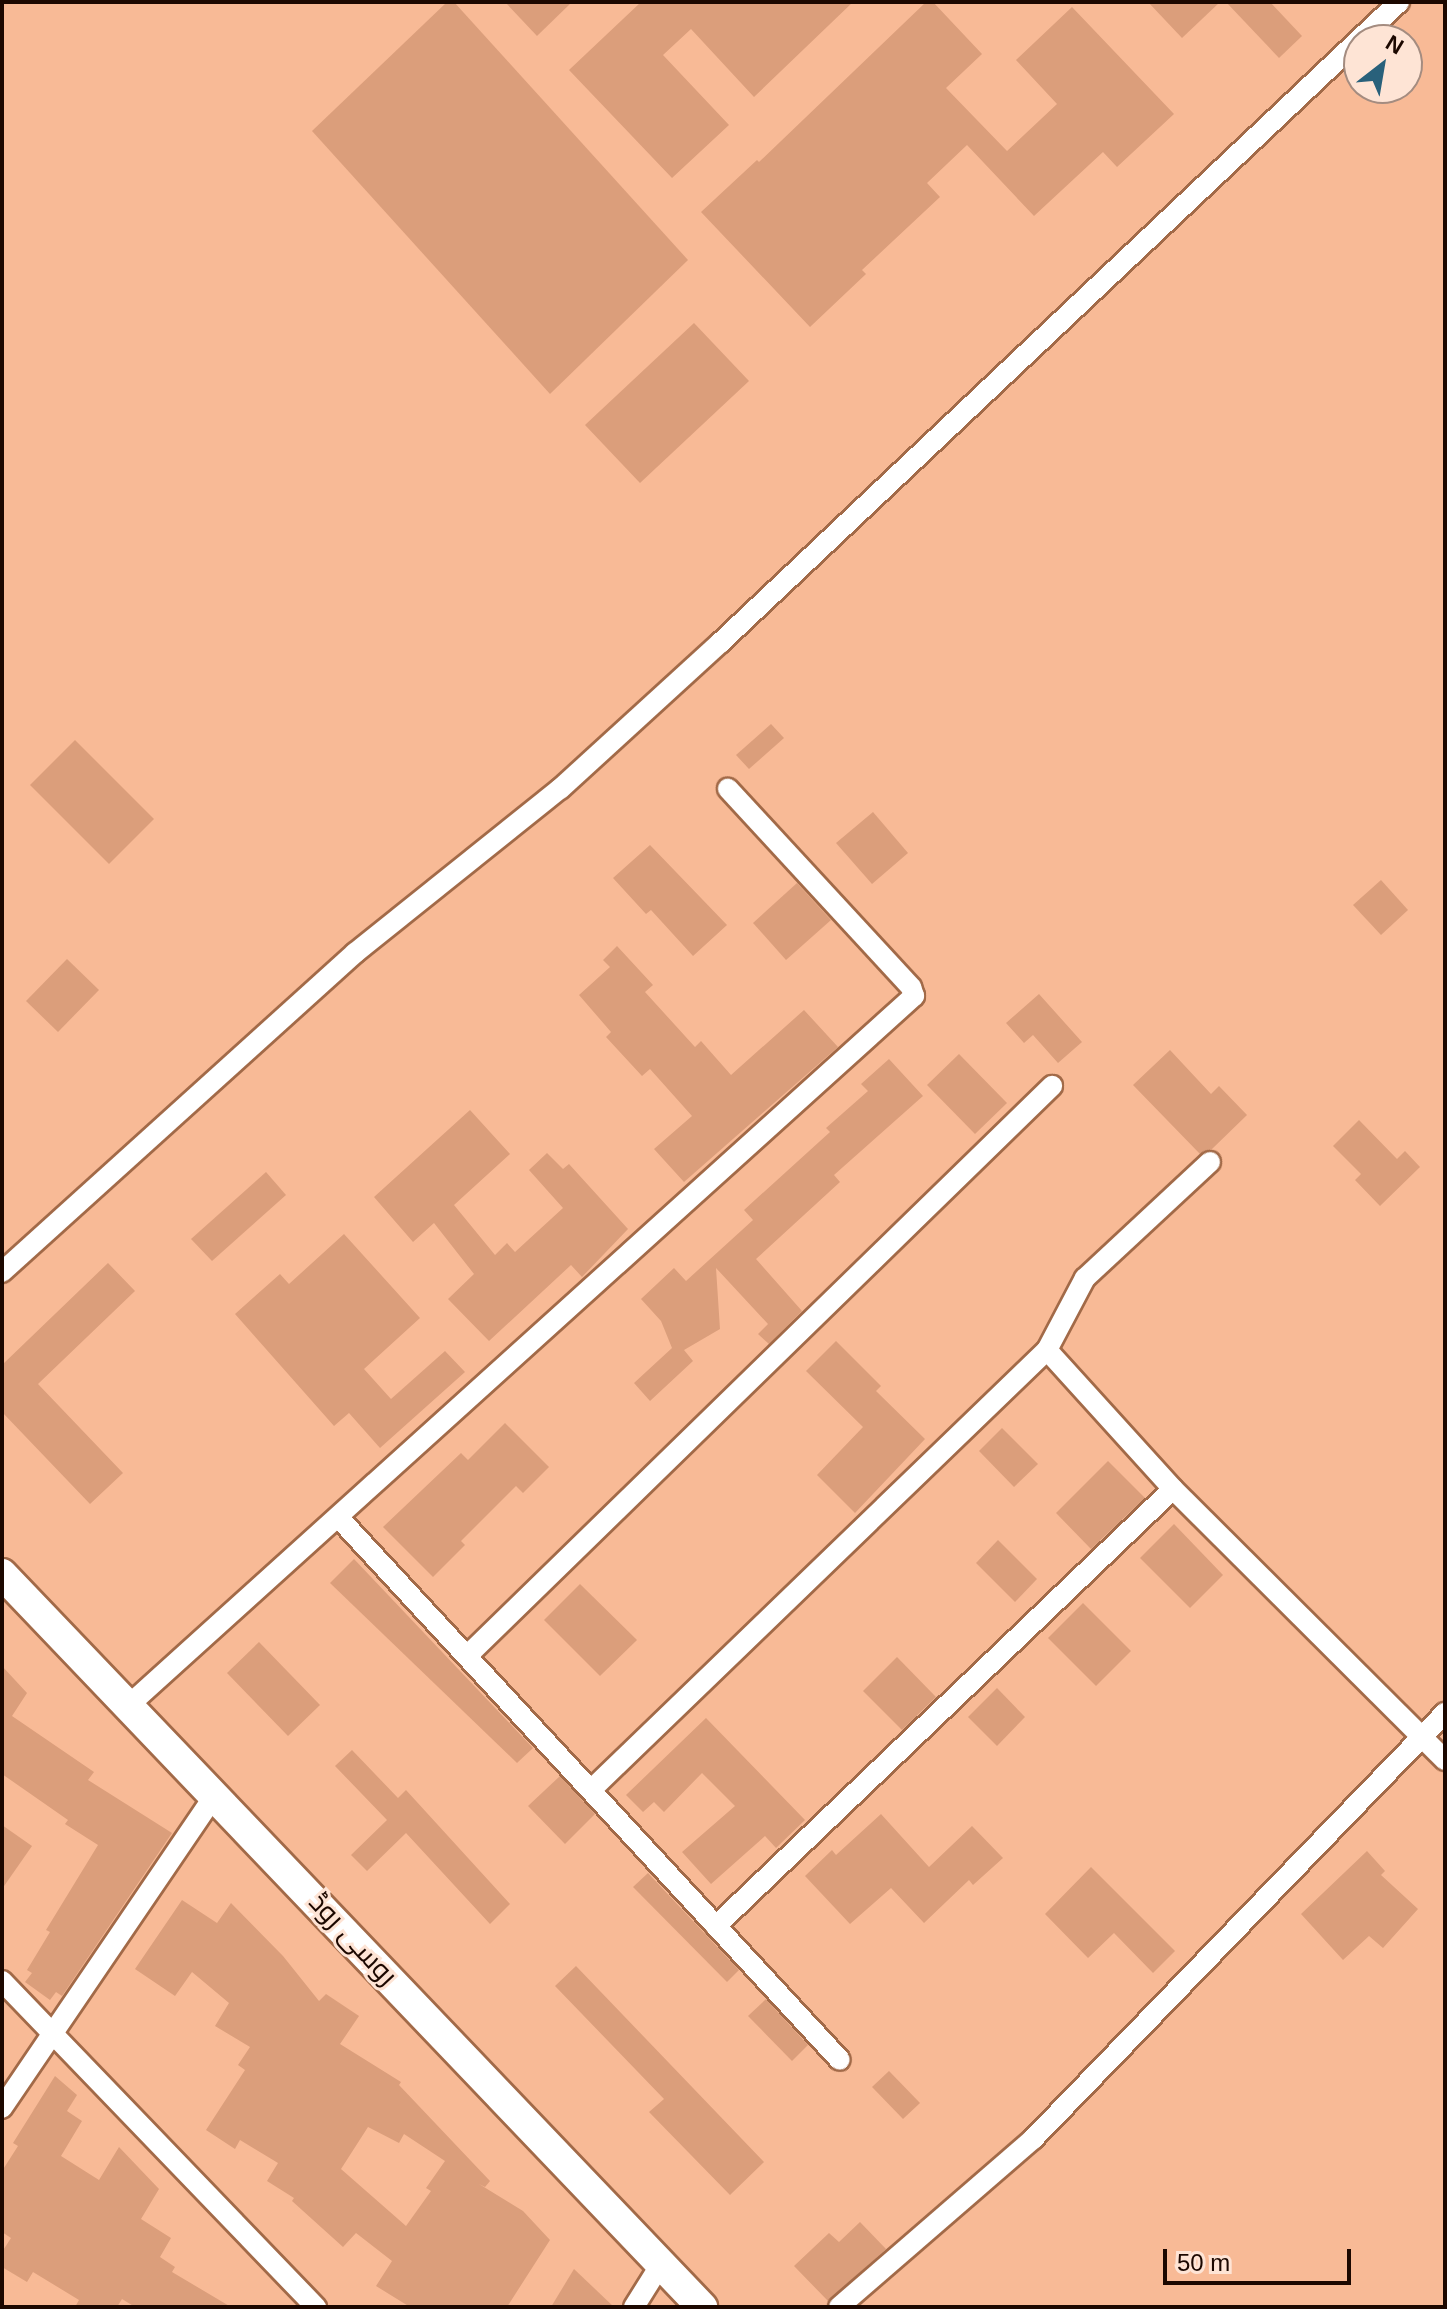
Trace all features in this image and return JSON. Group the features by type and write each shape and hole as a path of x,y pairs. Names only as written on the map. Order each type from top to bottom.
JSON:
{"main road":[{"name":"روسی روڈ","path":"2,1574 702,2307"}],"street":[{"path":"2,1272 355,953 560,789 606,748 1399,2"},
{"path":"129,1705 914,996 911,987 728,789"},
{"path":"467,1656 1052,1086"},
{"path":"591,1790 1047,1350 1085,1278 1210,1162"},
{"path":"1047,1350 1173,1489 1445,1760"},
{"path":"716,1926 1173,1489"},
{"path":"338,1517 840,2060"},
{"path":"839,2307 1033,2139 1445,1713"},
{"path":"2,2108 215,1795"},
{"path":"2,1981 316,2307"},
{"path":"634,2307 661,2264"}],"building":[{"path":"447,2 454,2 688,260 550,394 312,131"},
{"path":"505,2 572,2 537,36"},
{"path":"641,2 853,2 754,97 691,29 663,55 729,125 672,178 569,70"},
{"path":"926,2 933,2 982,54 946,88 1007,151 1057,104 1016,60 1072,7 1174,114 1117,167 1103,152 1034,216 967,145 927,183 940,197 862,270 866,274 810,327 701,212 757,160 759,162"},
{"path":"1148,2 1220,2 1182,38"},
{"path":"1226,2 1270,2 1302,36 1279,58"},
{"path":"694,323 749,381 640,483 585,425"},
{"path":"771,724 784,738 749,769 736,755"},
{"path":"75,740 154,819 109,864 30,785"},
{"path":"873,812 908,853 872,884 836,843"},
{"path":"650,845 727,925 693,956 651,910 646,914 613,878"},
{"path":"1381,880 1408,910 1381,935 1353,905"},
{"path":"797,883 831,920 786,960 753,923"},
{"path":"617,946 653,985 645,992 695,1047 701,1041 731,1075 804,1010 838,1047 684,1182 654,1149 692,1116 650,1069 642,1076 606,1037 611,1032 579,995 610,967 603,960"},
{"path":"67,959 99,990 58,1032 26,1001"},
{"path":"1039,994 1082,1042 1058,1063 1033,1035 1024,1043 1006,1023"},
{"path":"1170,1050 1211,1094 1219,1086 1247,1115 1212,1149 1200,1154 1133,1085"},
{"path":"959,1054 1007,1103 975,1134 927,1085"},
{"path":"889,1059 923,1096 834,1175 840,1182 756,1259 802,1311 769,1344 758,1334 768,1324 716,1268 720,1329 684,1350 693,1361 650,1401 634,1383 672,1348 661,1321 641,1299 674,1268 686,1281 753,1220 744,1210 830,1132 826,1128 868,1091 861,1084"},
{"path":"470,1110 510,1154 454,1205 495,1255 507,1243 515,1252 563,1208 529,1170 547,1153 563,1169 569,1164 628,1229 582,1277 571,1265 489,1341 448,1299 474,1274 434,1223 413,1242 374,1197"},
{"path":"1359,1120 1397,1159 1405,1151 1420,1167 1380,1206 1355,1180 1361,1174 1333,1146"},
{"path":"266,1172 286,1195 212,1261 191,1239"},
{"path":"344,1234 420,1318 364,1369 391,1399 445,1351 465,1372 380,1448 349,1413 334,1426 235,1314 280,1274 289,1284"},
{"path":"108,1263 135,1291 38,1384 123,1473 90,1504 2,1412 2,1365"},
{"path":"836,1341 881,1386 876,1391 925,1439 855,1513 817,1475 863,1427 806,1371"},
{"path":"505,1423 549,1467 523,1493 516,1486 461,1541 465,1545 433,1577 383,1527 461,1453 468,1460"},
{"path":"1002,1428 1038,1464 1014,1487 979,1451"},
{"path":"1108,1461 1145,1498 1091,1549 1056,1513"},
{"path":"1174,1524 1223,1575 1190,1608 1140,1558"},
{"path":"998,1540 1037,1579 1015,1602 976,1563"},
{"path":"354,1559 533,1748 517,1763 330,1583"},
{"path":"580,1584 637,1640 600,1676 544,1620"},
{"path":"1083,1603 1131,1651 1096,1686 1048,1638"},
{"path":"259,1642 320,1705 288,1736 227,1673"},
{"path":"897,1657 936,1697 902,1730 863,1691"},
{"path":"2,1666 27,1693 12,1716 94,1772 88,1780 172,1833 62,1996 56,1992 50,2000 25,1982 32,1973 27,1970 50,1932 46,1930 98,1845 65,1824 68,1820 2,1774"},
{"path":"997,1688 1025,1717 997,1746 968,1717"},
{"path":"706,1718 805,1820 776,1848 765,1836 711,1884 682,1852 735,1806 702,1773 664,1812 654,1802 643,1812 626,1795"},
{"path":"352,1750 398,1798 406,1790 510,1904 490,1924 406,1833 367,1871 351,1855 387,1820 335,1766"},
{"path":"560,1776 595,1814 565,1844 528,1806"},
{"path":"881,1814 929,1867 972,1826 1003,1858 973,1885 969,1880 924,1923 891,1888 850,1924 805,1876 832,1850 836,1855"},
{"path":"2,1825 32,1846 2,1889"},
{"path":"1367,1851 1385,1871 1381,1875 1418,1909 1383,1948 1369,1936 1343,1960 1301,1914"},
{"path":"1091,1867 1175,1951 1153,1973 1114,1933 1088,1958 1045,1914"},
{"path":"648,1873 739,1970 727,1982 633,1887"},
{"path":"182,1900 217,1923 231,1903 283,1956 319,2001 326,1994 359,2016 340,2044 401,2082 399,2085 490,2181 485,2187 479,2184 523,2211 550,2240 507,2307 410,2307 376,2286 392,2261 356,2233 343,2247 292,2201 294,2198 267,2181 278,2163 240,2140 235,2149 206,2130 245,2070 238,2065 250,2047 215,2026 229,2003 192,1972 175,1996 135,1969","holes":["368,2127 399,2143 404,2134 445,2161 426,2188 431,2191 406,2226 341,2169"]},
{"path":"576,1966 764,2162 730,2195 649,2112 664,2099 555,1986"},
{"path":"766,1999 808,2045 792,2061 748,2016"},
{"path":"889,2071 920,2103 903,2119 872,2087"},
{"path":"55,2076 77,2095 67,2111 82,2121 61,2156 99,2180 119,2147 159,2189 141,2219 171,2238 160,2257 175,2267 172,2272 231,2307 135,2307 122,2299 117,2307 75,2307 79,2300 33,2272 27,2282 2,2267 2,2252 11,2238 2,2232 2,2171 18,2146 13,2143"},
{"path":"860,2222 886,2249 828,2301 794,2266 829,2233 839,2242"},
{"path":"574,2269 614,2307 551,2307"}]}
